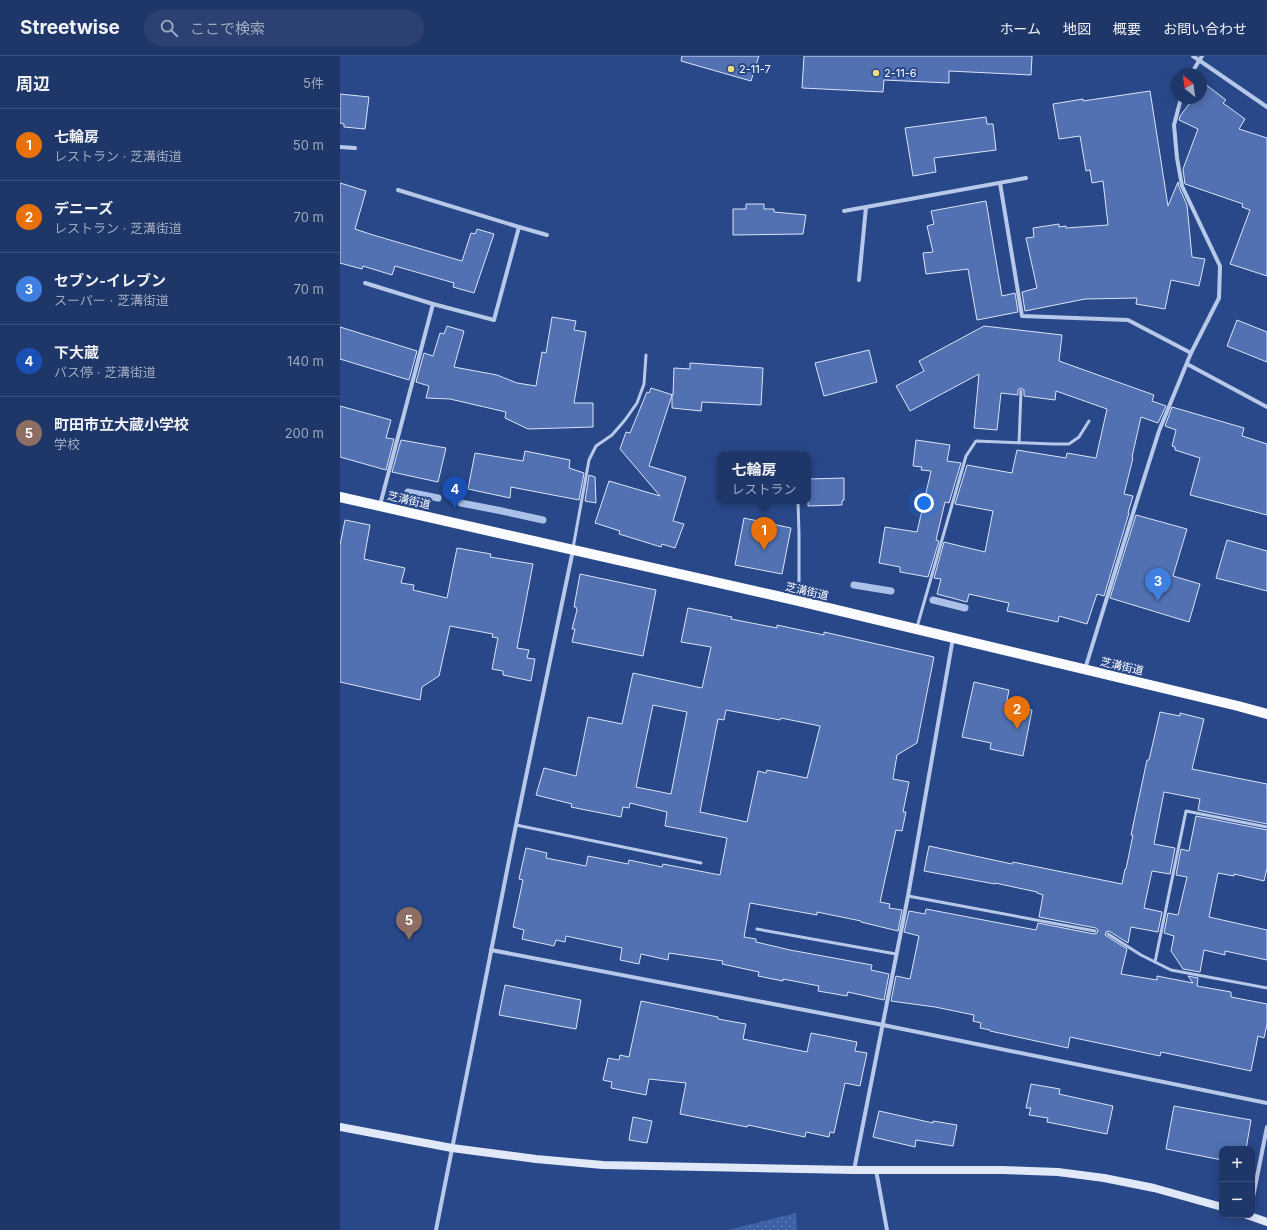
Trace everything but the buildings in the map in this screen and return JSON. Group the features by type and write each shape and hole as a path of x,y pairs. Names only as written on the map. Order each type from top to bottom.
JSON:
{"main road":[{"name":"芝溝街道","path":"340,498 799,601 1267,714"}],"street":[{"path":"1193,56 1200,58 1267,107"},
{"path":"1194,68 1200,58"},
{"path":"1085,670 1160,431 1191,353 1219,298 1220,266 1182,186 1177,158 1174,125 1179,104"},
{"path":"340,147 355,148"},
{"path":"844,211 1026,178"},
{"path":"1000,183 1022,316 1128,320 1191,353"},
{"path":"398,190 547,235"},
{"path":"859,280 866,207"},
{"path":"365,283 433,304 494,320 519,227"},
{"path":"380,506 433,304"},
{"path":"1187,364 1267,407"},
{"path":"436,1230 516,825 573,550"},
{"path":"854,1170 908,896 953,637"},
{"path":"491,950 883,1025 1267,1103"},
{"path":"340,1127 452,1148 536,1159 603,1165 1058,1172 1104,1178 1154,1188 1219,1206"},
{"path":"1255,1187 1267,1127"},
{"path":"876,1170 887,1228"},
{"path":"1255,1217 1267,1222"}],"lane":[{"path":"573,550 589,460 596,446 612,435 637,403 644,384 646,356"},
{"path":"1019,443 1021,391"},
{"path":"916,629 966,456 976,441 1069,444 1079,437 1089,421"},
{"path":"798,504 799,601"},
{"path":"1155,962 1186,811 1267,827"},
{"path":"516,825 701,863"},
{"path":"908,896 1095,931"},
{"path":"757,928 896,954"},
{"path":"1108,934 1141,955 1172,970 1267,988"}],"shaded area":[{"path":"796,1213 797,1230 728,1230"}],"waterway":[{"path":"408,492 438,498"},
{"path":"461,503 543,520"},
{"path":"854,585 891,591"},
{"path":"933,600 965,608"}],"place":[{"name":"2-11-7","path":"731,69"},
{"name":"2-11-6","path":"876,73"},
{"name":"下大蔵","path":"455,509"},
{"name":"七輪房","path":"764,550"},
{"name":"セブン-イレブン","path":"1158,601"},
{"name":"デニーズ","path":"1017,729"},
{"name":"町田市立大蔵小学校","path":"409,940"}]}
